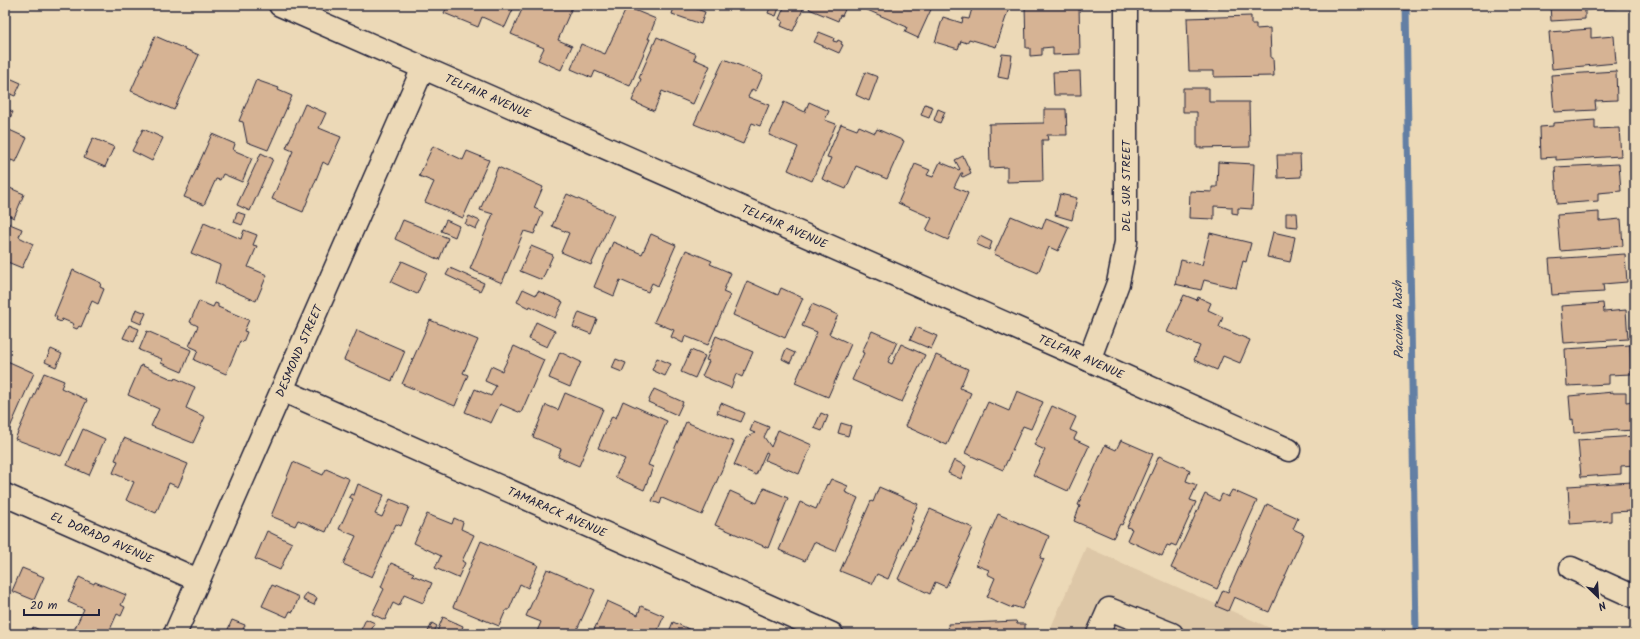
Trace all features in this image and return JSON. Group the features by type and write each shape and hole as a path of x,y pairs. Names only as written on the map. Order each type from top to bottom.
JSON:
{"street":[{"name":"TELFAIR AVENUE","path":"280,5 1089,360 1289,450"},
{"name":"DEL SUR STREET","path":"1089,360 1118,284 1126,242 1126,5"},
{"name":"DESMOND STREET","path":"175,634 423,68"},
{"name":"TAMARACK AVENUE","path":"282,390 832,634"},
{"name":"EL DORADO AVENUE","path":"5,495 198,580"},
{"path":"1571,568 1635,597"},
{"path":"1098,634 1109,609 1172,634"}],"shaded area":[{"path":"1086,547 1284,634 1048,634"}],"building":[{"path":"448,5 515,5 505,27 482,17 478,27 444,13"},
{"path":"524,5 573,5 558,40 572,46 561,70 538,60 544,48 511,34"},
{"path":"675,5 692,5 691,7 705,12 701,24 672,14"},
{"path":"771,5 780,5 776,16 768,13"},
{"path":"785,5 805,5 793,31 781,26 783,21 779,19"},
{"path":"811,5 847,5 838,21 809,9"},
{"path":"866,5 933,5 918,38 905,32 907,27 865,9"},
{"path":"973,5 1010,5 996,47 969,39 967,43 961,41 958,49 935,42 943,17 962,23 963,18 969,19"},
{"path":"1025,5 1079,5 1080,54 1053,55 1053,47 1042,48 1042,55 1030,56 1030,48 1026,48"},
{"path":"1183,5 1241,5 1241,7 1183,9"},
{"path":"1550,5 1616,5 1616,8 1585,10 1585,19 1551,21"},
{"path":"627,7 656,19 648,39 650,39 630,86 595,71 592,78 571,69 581,44 605,54"},
{"path":"1251,16 1251,24 1256,24 1256,29 1270,28 1271,58 1273,58 1274,76 1214,77 1214,71 1189,71 1187,18"},
{"path":"1591,29 1591,38 1614,36 1616,63 1552,69 1549,32"},
{"path":"819,32 834,38 833,41 837,42 838,40 842,42 841,44 843,45 839,53 814,42"},
{"path":"155,36 199,55 174,110 131,91"},
{"path":"657,37 696,54 694,59 710,66 693,104 662,91 654,111 632,101 641,79 639,78"},
{"path":"1002,54 1012,55 1008,79 998,77"},
{"path":"724,59 763,75 756,91 752,89 748,97 769,105 760,126 752,123 743,144 694,124"},
{"path":"1080,71 1081,95 1054,95 1053,72"},
{"path":"1616,71 1617,100 1595,101 1596,110 1554,112 1551,75"},
{"path":"865,72 878,77 869,101 856,95"},
{"path":"5,76 21,83 15,96 5,92"},
{"path":"256,80 279,88 278,90 292,96 268,150 247,142 243,122 239,121"},
{"path":"1183,88 1209,88 1209,102 1249,102 1250,147 1197,148 1197,112 1183,112"},
{"path":"784,102 805,112 809,102 829,111 825,120 836,124 812,181 788,170 798,147 769,135"},
{"path":"305,104 326,113 319,128 341,137 328,165 323,162 303,212 272,199 293,151 286,148"},
{"path":"925,104 933,107 929,118 921,115"},
{"path":"5,108 13,112 5,128"},
{"path":"938,109 945,112 940,123 934,120"},
{"path":"1044,109 1066,109 1067,135 1047,135 1048,140 1042,140 1043,181 1007,182 1007,167 990,168 989,124 1044,123"},
{"path":"1595,120 1595,129 1619,128 1621,156 1556,160 1556,157 1541,158 1540,127 1553,126 1553,123"},
{"path":"841,124 857,130 859,126 875,133 877,129 904,141 887,179 856,166 846,189 822,179 831,158 827,157"},
{"path":"5,128 27,138 16,162 11,160 5,174"},
{"path":"143,129 163,138 152,161 132,151"},
{"path":"212,134 235,144 233,150 252,158 242,182 223,174 220,180 216,179 204,205 184,197"},
{"path":"93,138 114,147 105,167 84,158"},
{"path":"433,146 463,160 467,151 489,160 463,218 425,202 434,182 419,176"},
{"path":"261,153 273,159 250,211 237,205"},
{"path":"1277,155 1300,155 1301,177 1278,178"},
{"path":"963,156 971,173 963,177 961,176 963,173 961,173 954,187 968,193 948,240 926,230 932,218 898,203 915,164 930,170 927,175 933,177 940,162 959,170 960,169 955,160"},
{"path":"1218,162 1254,164 1252,209 1238,208 1238,214 1232,213 1232,207 1214,206 1214,219 1189,218 1190,191 1212,192 1212,187 1217,187"},
{"path":"1619,164 1621,191 1598,193 1598,201 1557,204 1555,167"},
{"path":"498,167 543,187 534,208 543,212 534,234 524,231 502,283 470,269 493,214 480,210"},
{"path":"5,186 24,194 14,218 5,214"},
{"path":"567,194 614,215 591,265 561,252 569,233 552,226"},
{"path":"1060,194 1077,198 1072,220 1055,215"},
{"path":"237,212 246,215 242,225 234,222"},
{"path":"1599,212 1599,221 1621,219 1623,246 1560,251 1557,215"},
{"path":"1286,213 1297,213 1298,227 1286,226"},
{"path":"469,216 480,221 476,229 465,224"},
{"path":"1011,216 1042,229 1046,218 1069,227 1058,251 1049,247 1038,273 994,254"},
{"path":"403,220 448,238 439,260 395,239"},
{"path":"446,220 459,226 455,237 441,231"},
{"path":"5,222 22,229 19,237 33,244 22,268 5,261"},
{"path":"204,223 241,239 244,230 257,235 253,245 257,246 248,267 267,275 256,301 215,283 220,265 191,253"},
{"path":"1273,232 1295,237 1290,262 1267,257"},
{"path":"1210,233 1251,243 1246,262 1243,261 1236,288 1204,280 1201,290 1175,284 1181,260 1202,265"},
{"path":"651,234 676,245 658,286 652,283 648,292 620,280 614,296 594,287 613,242 642,254"},
{"path":"980,236 992,242 989,250 976,244"},
{"path":"531,246 553,255 542,280 520,271"},
{"path":"686,250 712,261 710,264 731,273 723,292 730,295 708,345 685,336 683,343 671,337 674,330 654,322"},
{"path":"1625,254 1627,282 1603,284 1604,292 1552,295 1549,259"},
{"path":"402,261 427,272 417,294 391,282"},
{"path":"450,268 484,283 480,291 446,275"},
{"path":"73,270 101,283 100,287 104,289 98,304 92,301 81,327 79,326 77,329 72,327 74,324 62,319 61,322 56,320 57,317 54,316"},
{"path":"747,281 778,295 781,288 803,298 785,338 733,315"},
{"path":"523,289 536,295 538,291 563,302 555,318 530,306 529,308 517,302"},
{"path":"1184,295 1197,300 1198,297 1211,303 1208,310 1223,317 1219,327 1250,340 1240,363 1223,356 1217,370 1194,360 1200,346 1167,332"},
{"path":"199,301 213,307 215,303 218,304 218,307 249,320 244,331 247,332 243,342 240,341 226,374 194,360 198,350 189,346 198,326 190,322"},
{"path":"1603,303 1604,312 1626,310 1628,339 1564,343 1561,306"},
{"path":"812,304 838,315 829,334 851,344 828,397 795,383 817,332 802,326"},
{"path":"136,309 146,313 141,324 132,320"},
{"path":"579,312 597,319 591,334 573,327"},
{"path":"430,320 478,340 463,373 468,375 455,406 402,384"},
{"path":"536,322 555,331 547,347 529,339"},
{"path":"129,325 139,329 134,342 123,338"},
{"path":"916,327 937,336 931,349 910,340"},
{"path":"357,330 405,351 392,381 344,360"},
{"path":"147,331 191,350 182,372 161,363 162,359 139,350"},
{"path":"872,331 897,342 888,362 892,364 901,344 925,355 902,402 852,380 864,353 862,352"},
{"path":"716,336 753,352 742,377 736,374 731,388 702,376 709,361 706,360"},
{"path":"1630,345 1631,374 1609,375 1609,384 1567,386 1565,349"},
{"path":"514,346 544,360 521,413 500,404 491,423 465,412 475,389 491,396 496,386 485,381 491,366 502,371"},
{"path":"51,349 62,354 56,367 45,362"},
{"path":"786,349 795,353 790,363 782,359"},
{"path":"691,350 705,356 695,378 681,372"},
{"path":"560,352 581,362 570,387 549,378"},
{"path":"936,355 968,369 960,388 971,393 947,445 905,426"},
{"path":"657,358 671,364 665,376 652,370"},
{"path":"616,359 626,363 622,372 612,368"},
{"path":"5,360 34,373 5,439"},
{"path":"141,365 174,380 175,378 195,387 186,408 205,417 193,443 151,426 159,409 128,395"},
{"path":"44,373 64,381 61,388 87,400 61,456 15,439"},
{"path":"654,389 683,402 677,415 648,402"},
{"path":"1017,391 1043,402 1031,429 1023,426 1003,470 965,453 988,402 1009,411"},
{"path":"1613,392 1626,393 1626,402 1635,401 1635,430 1617,431 1617,429 1574,433 1573,419 1571,420 1569,396"},
{"path":"565,393 603,409 579,466 558,457 561,449 533,437 546,405 558,410"},
{"path":"623,401 667,421 648,465 653,467 644,490 615,477 625,459 598,448 612,416 616,418"},
{"path":"721,403 745,413 741,422 717,413"},
{"path":"1052,406 1076,417 1070,430 1077,433 1074,439 1089,446 1068,491 1033,475 1045,450 1034,445"},
{"path":"821,413 828,416 822,431 814,428"},
{"path":"754,421 769,427 764,437 771,447 778,430 812,445 799,474 765,460 768,453 766,452 756,475 734,465 746,438 755,433 750,431"},
{"path":"686,422 734,442 702,515 662,498 660,504 652,501"},
{"path":"841,423 851,426 848,436 838,433"},
{"path":"83,429 105,439 89,475 67,465"},
{"path":"1635,436 1635,465 1621,466 1621,474 1581,477 1578,440"},
{"path":"124,438 188,464 178,487 169,483 156,513 126,500 134,482 113,473 118,461 115,460"},
{"path":"1121,440 1153,454 1122,525 1120,524 1113,538 1074,521 1080,506 1078,505 1105,445 1116,450"},
{"path":"1159,456 1190,470 1186,481 1197,485 1190,500 1196,502 1176,546 1171,544 1170,546 1167,545 1162,556 1127,540 1132,529 1127,527"},
{"path":"954,460 966,466 961,479 948,473"},
{"path":"293,462 323,475 326,469 349,479 326,532 298,520 295,526 271,516"},
{"path":"831,479 848,486 845,492 858,498 835,551 814,542 805,561 779,550 800,502 816,509 827,484 828,485"},
{"path":"1632,482 1634,511 1611,512 1611,521 1570,524 1568,486"},
{"path":"358,484 384,495 375,514 382,517 390,499 409,507 401,526 396,524 372,577 343,564 356,536 339,529 353,499 349,497 351,494 354,495"},
{"path":"879,487 918,504 911,519 913,520 888,579 877,574 872,584 840,571 871,501 873,502"},
{"path":"764,488 788,498 768,548 715,525 730,491 757,503"},
{"path":"1232,490 1257,501 1217,589 1171,568 1205,494 1219,501 1222,494 1228,497"},
{"path":"1267,504 1298,518 1293,529 1304,534 1269,612 1234,597 1228,611 1216,606 1223,590 1228,592"},
{"path":"930,509 973,528 946,587 935,582 930,594 898,579"},
{"path":"427,514 452,524 454,518 463,522 461,529 474,535 462,561 465,563 458,578 435,568 441,556 414,543"},
{"path":"998,514 1049,536 1040,558 1044,559 1022,609 1013,606 1012,608 987,597 995,578 987,574 989,570 976,565"},
{"path":"267,531 292,543 280,570 255,559"},
{"path":"481,541 538,565 528,588 520,584 509,610 506,610 499,626 453,607"},
{"path":"391,563 414,573 412,575 432,583 423,603 404,595 399,606 393,603 385,620 372,614 384,589 381,587"},
{"path":"22,568 44,577 34,600 12,591"},
{"path":"547,569 595,590 575,634 536,634 541,622 526,616"},
{"path":"79,577 126,595 121,605 125,607 121,616 117,614 108,634 77,634 73,632 84,609 68,602"},
{"path":"272,585 299,597 293,612 290,611 287,617 262,606"},
{"path":"306,593 317,598 314,605 303,600"},
{"path":"607,601 638,615 641,606 664,616 656,634 599,634 593,632"},
{"path":"443,617 463,626 460,634 436,634"},
{"path":"366,619 375,623 370,632 376,634 359,634"},
{"path":"232,620 245,625 241,634 226,634"},
{"path":"1016,621 1017,624 1025,624 1025,634 949,634 948,624"},
{"path":"673,622 700,634 668,634"},
{"path":"432,623 437,626 433,634 427,634"},
{"path":"33,627 49,634 30,634"},
{"path":"1128,629 1139,634 1126,634"}],"waterway":[{"name":"Pacoima Wash","path":"1406,5 1416,634"}]}
